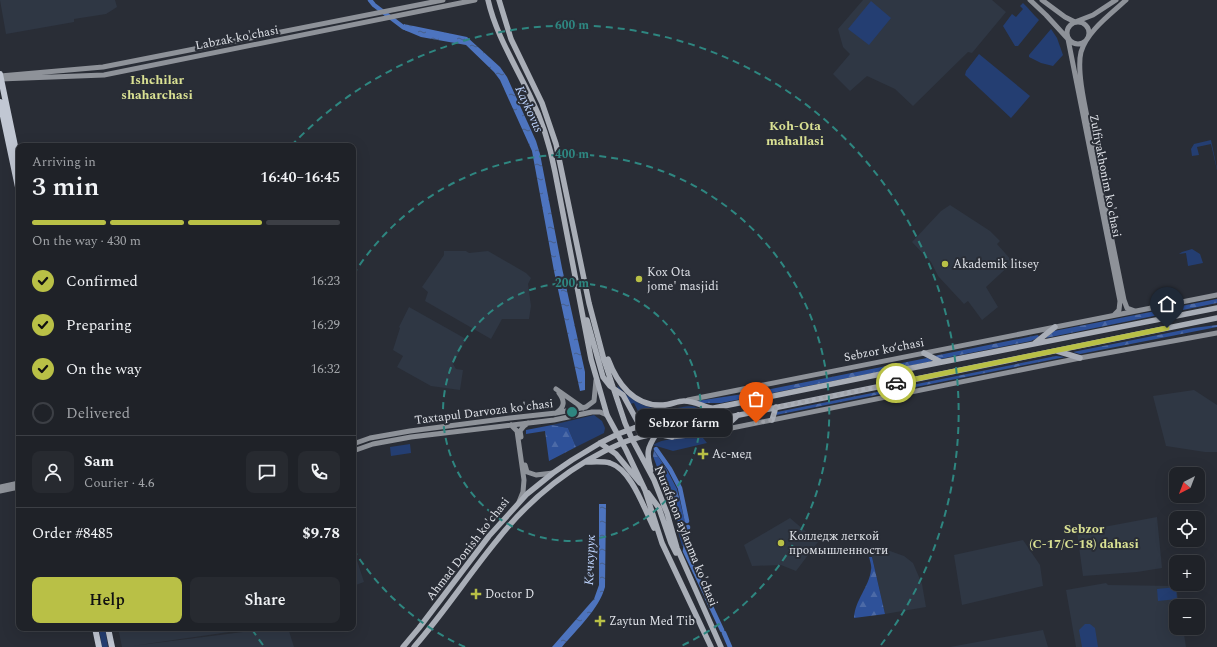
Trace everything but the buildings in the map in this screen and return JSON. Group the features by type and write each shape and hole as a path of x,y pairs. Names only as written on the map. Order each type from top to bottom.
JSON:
{"highway":[{"path":"0,77 16,151"},
{"path":"0,102 16,178"},
{"path":"95,631 98,647"},
{"path":"109,631 112,647"}],"main road":[{"name":"Labzak ko'chasi","path":"0,77 103,67 442,0"},
{"name":"Labzak ko'chasi","path":"0,77 104,75 475,0"},
{"name":"Nurafshon aylanma ko'chasi","path":"488,0 496,28 537,111 551,153 587,339 596,379 607,415 618,434 645,490 662,543 711,647"},
{"name":"Nurafshon aylanma ko'chasi","path":"499,0 511,39 542,103 556,144 596,330 627,430 654,480 677,548 721,647"},
{"path":"1030,0 1074,44 1082,44 1088,39 1095,30 1126,0"},
{"path":"1042,0 1065,17 1086,25 1089,32 1088,39"},
{"path":"1068,39 1067,35 1069,26 1093,15 1116,0"},
{"name":"Zulfiyakhonim ko'chasi","path":"1068,39 1120,301 1118,310 1113,316"},
{"name":"Zulfiyakhonim ko'chasi","path":"1088,39 1083,47 1079,63 1085,102 1124,300 1127,308 1136,311"},
{"path":"516,68 518,64 523,64"},
{"path":"579,294 603,377 607,383 623,395 640,426 648,432 672,437"},
{"name":"Sebzor ko‘chasi","path":"596,330 613,372 620,385 642,401 655,405 665,405 1217,295"},
{"name":"Sebzor ko‘chasi","path":"618,434 640,426 714,408 1217,308"},
{"path":"622,442 690,425 1054,351 1217,320"},
{"path":"1032,344 1055,327"},
{"path":"652,440 661,437 672,437 722,430 1080,358 1217,333"},
{"path":"1054,351 1080,358"},
{"path":"994,352 996,363"},
{"path":"924,354 941,362"},
{"path":"556,413 562,408 564,403 556,389 583,408 589,406 594,401 596,379"},
{"path":"770,397 774,408 772,420"},
{"path":"685,401 714,408"},
{"name":"Taxtapul Darvoza ko'chasi","path":"356,443 370,438 410,431 556,413 583,408"},
{"name":"Taxtapul Darvoza ko'chasi","path":"356,450 373,444 411,437 554,420 592,412 600,412 607,415"},
{"path":"722,430 739,415"},
{"path":"518,503 523,492 524,480 517,432 520,424 527,416"},
{"path":"529,423 520,431 525,469 532,475 553,473"},
{"path":"511,425 517,432"},
{"path":"654,480 647,455 649,445 657,433"},
{"name":"Ahmad Donish ko'chasi","path":"403,647 489,536 518,503 553,473 600,443 618,434"},
{"name":"Ahmad Donish ko'chasi","path":"414,647 498,539 517,517 540,495 570,472 609,448 622,442"},
{"path":"600,443 616,454 659,508 671,543 699,600"},
{"path":"585,462 608,462 619,467 624,472 632,483 662,543"},
{"path":"0,487 16,484"},
{"path":"0,491 16,488"}],"shaded area":[{"path":"0,0 115,0 117,7 106,14 74,19 74,22 6,34"},
{"path":"863,0 992,0 1006,12 972,53 968,52 913,106 895,89 867,76 850,91 833,74 850,54 843,47 838,29"},
{"path":"871,1 891,18 869,45 848,29"},
{"path":"1023,3 1039,20 1018,46 1015,46 1003,26 1012,14 1016,17 1023,9 1020,6"},
{"path":"1051,29 1057,38 1063,55 1053,66 1041,63 1029,57 1029,55"},
{"path":"979,54 1030,96 1011,118 965,75 966,71"},
{"path":"1211,140 1217,170 1211,144 1197,147 1199,155 1192,156 1191,149 1194,144"},
{"name":"Akademik litsey","path":"950,205 990,231 1000,241 997,244 1013,262 986,287 998,307 982,320 968,301 964,304 938,276 931,262 912,242 941,211"},
{"path":"1192,249 1200,254 1203,263 1188,266 1186,253 1179,254"},
{"path":"444,251 466,251 469,253 488,251 526,273 531,278 528,284 531,306 529,319 502,319 491,339 425,301 428,292 422,287 444,255"},
{"path":"409,307 466,339 453,364 456,369 463,370 460,390 431,386 397,367 403,356 393,350 400,328 399,327"},
{"path":"617,385 635,401 649,407 665,410 688,406 698,407 643,422 634,403 630,404"},
{"path":"1194,390 1217,405 1217,452 1205,452 1166,446 1153,396"},
{"path":"594,415 602,421 605,428 604,433 576,447 568,428 552,425"},
{"path":"678,438 703,438 707,443 673,451 653,445 665,440"},
{"path":"410,444 411,453 391,456 390,447"},
{"path":"1157,517 1162,568 1137,572 1083,576 1077,532"},
{"name":"Колледж легкой промышленности","path":"790,518 818,542 796,571 781,565 752,566 744,545"},
{"path":"686,526 684,546 682,546 677,528"},
{"path":"1023,540 1040,565 1043,586 962,605 954,555"},
{"path":"890,551 904,556 913,563 922,584 926,607 885,614 871,552"},
{"path":"356,557 364,582 356,585"},
{"path":"1106,583 1108,585 1169,586 1169,591 1177,591 1178,599 1169,599 1169,635 1184,635 1186,647 1076,647 1066,590"},
{"path":"1169,588 1169,591 1176,591 1177,599 1158,601 1157,589"},
{"path":"1085,624 1090,624 1095,628 1098,647 1082,647 1079,630"},
{"path":"1043,630 1048,647 950,647"},
{"path":"99,631 105,631 108,647 102,647"},
{"path":"119,631 236,631 132,646 251,631 289,631 294,647 122,647"}],"green space":[{"path":"1217,299 1217,303 1046,338 1054,331"},
{"path":"1217,325 1217,327 1080,354 1073,352 1193,328"},
{"path":"1038,335 1039,337 1031,341 940,359 934,356"},
{"path":"1056,356 1065,357 776,415 777,412"},
{"path":"927,358 933,361 721,403 697,403 697,401 750,393"},
{"path":"552,425 568,428 576,447 549,461 545,431 526,434 526,430"},
{"path":"654,450 677,489 685,522 678,524 653,456"},
{"path":"869,557 872,557 885,614 854,618 857,605 870,576 871,567"}],"water":[{"path":"404,24 467,37 500,67 507,77 536,141 540,154 562,268 585,372 585,390 580,391 554,271 532,151 500,80 494,72 466,45 421,37 402,29"},
{"path":"599,504 606,504 605,587 598,603 581,626 562,647 552,647 594,599 599,585"}],"waterway":[{"name":"Kaykovus","path":"370,0 374,5 403,27 408,29"},
{"name":"Kaykovus","path":"656,449 670,469 680,488 687,521"},
{"name":"Kaykovus","path":"688,527 685,551 706,595"},
{"name":"Kaykovus","path":"707,598 722,630"},
{"name":"Kaykovus","path":"724,633 730,647"}],"way so far":[{"path":"756,423 772,420 776,407 896,383"}],"place":[{"name":"Akademik litsey","path":"945,264"},
{"name":"Kox Ota jome' masjidi","path":"639,279"},
{"name":"Sebzor farm","path":"756,423"},
{"name":"Ас-мед","path":"703,454"},
{"name":"Колледж легкой промышленности","path":"781,543"},
{"name":"Doctor D","path":"476,594"},
{"name":"Zaytun Med Tib","path":"600,621"}],"district":[{"name":"Ishchilar shaharchasi","path":"157,88"},
{"name":"Koh-Ota mahallasi","path":"795,134"},
{"name":"Sebzor (C-17/C-18) dahasi","path":"1084,536"}],"route":[{"path":"896,383 1167,328"}],"water label":[{"name":"Кечкурук","path":"590,560"}]}
